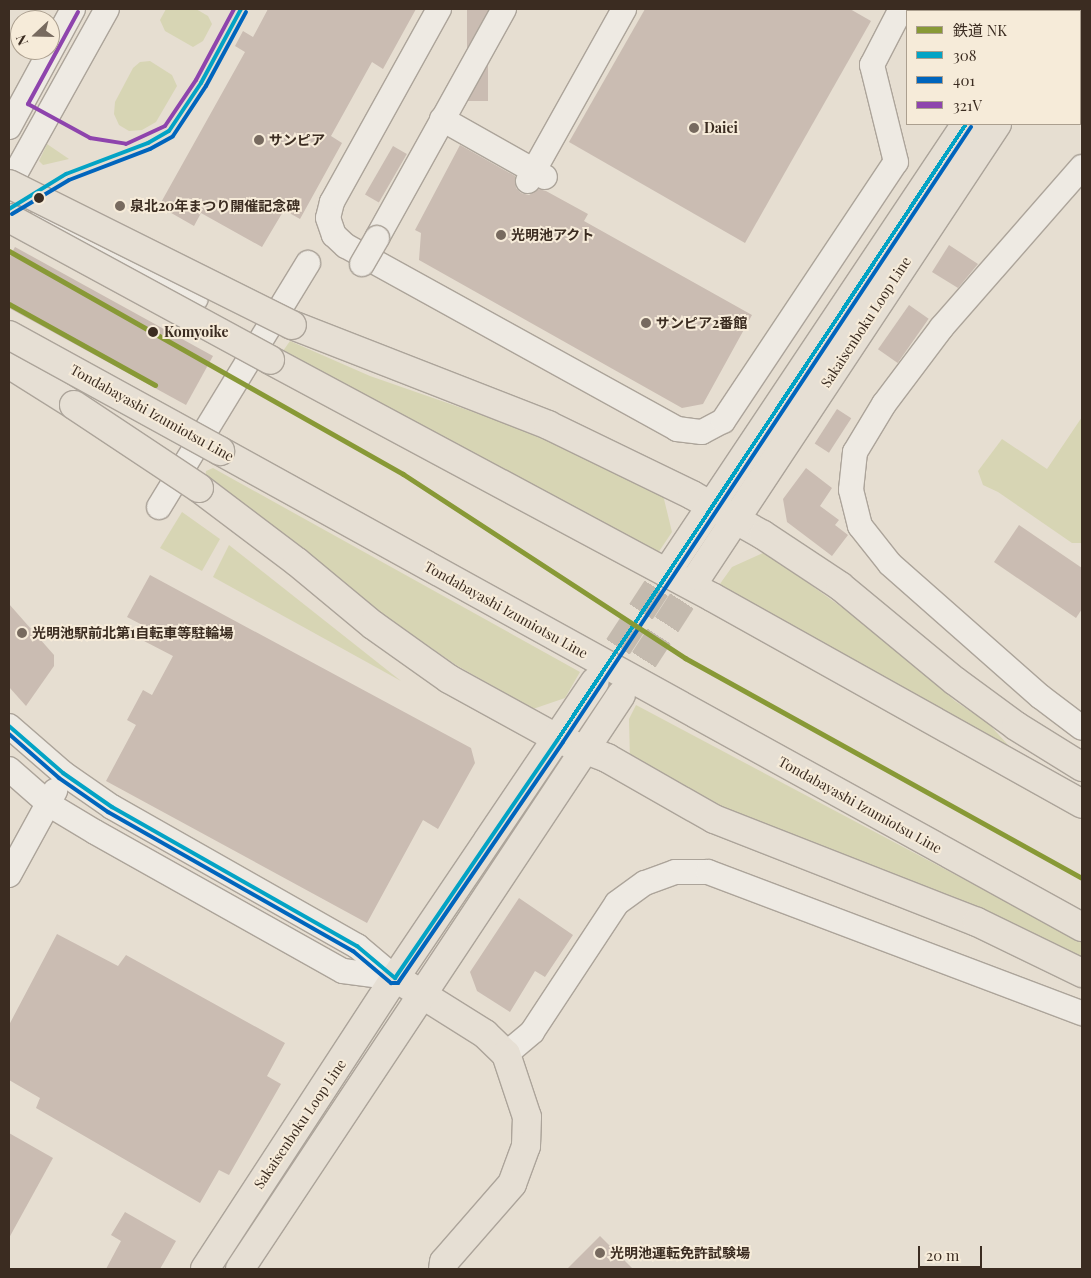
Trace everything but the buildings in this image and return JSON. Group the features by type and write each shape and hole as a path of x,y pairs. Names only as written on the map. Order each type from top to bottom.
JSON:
{"main road":[{"name":"Sakaisenboku Loop Line","path":"710,505 965,125"},
{"name":"Sakaisenboku Loop Line","path":"735,520 996,125"},
{"path":"9,184 292,324 548,425 613,454 710,505 840,586 955,681 1016,726 1082,767"},
{"path":"20,217 270,360 712,597 1082,804"},
{"name":"Tondabayashi Izumiotsu Line","path":"9,335 1082,927"},
{"path":"9,364 199,488 297,562 373,625 449,679 558,739 586,748 714,819 977,922 1082,973"},
{"path":"673,563 710,505"},
{"path":"698,576 735,520"},
{"path":"443,1269 444,1262 512,1184 526,1146 527,1117 506,1054 485,1034 394,978 595,682"},
{"path":"240,1269 621,695"},
{"name":"Sakaisenboku Loop Line","path":"205,1269 394,978"}],"street":[{"path":"9,127 73,9"},
{"path":"9,184 108,9"},
{"path":"439,9 332,202 328,218 334,235 346,246 677,429 702,432 723,421 896,162 872,65 901,9"},
{"path":"362,264 504,9"},
{"path":"442,119 536,176 624,9"},
{"path":"1082,166 942,327 884,404 855,452 851,490 860,526 890,564 1041,697 1082,728"},
{"path":"20,217 196,299"},
{"path":"159,507 308,263"},
{"path":"9,352 121,420 106,447"},
{"path":"9,726 63,773 112,807 357,946 394,978"},
{"path":"9,769 50,805 343,971 394,978"},
{"path":"9,874 50,805 63,773"},
{"path":"506,1054 532,1032 617,903 645,883 675,872 708,872 1082,1013"}],"shaded area":[{"path":"166,9 196,9 208,16 212,24 203,41 193,47 165,31 160,20"},
{"path":"150,61 172,75 177,86 156,122 142,130 129,131 119,125 114,114 115,102 133,68 140,62"},
{"path":"47,144 69,159 43,165 39,161"},
{"path":"290,341 370,376 499,421 600,463 663,495 672,532 658,553 283,351"},
{"path":"1082,417 1082,543 1072,543 998,492 983,485 978,471 1002,439 1047,469"},
{"path":"213,468 580,672 565,698 533,709 456,665 381,613 277,530 205,479 206,471"},
{"path":"182,512 220,539 202,571 160,548"},
{"path":"229,545 401,681 213,577"},
{"path":"765,552 883,637 955,701 988,723 1009,746 1008,753 717,588 732,567"},
{"path":"636,705 1082,942 1082,958 707,807 630,761 629,719"}],"tunnel":[{"path":"595,682 673,563"},
{"path":"621,695 698,576"}],"rail line":[{"name":"NK","path":"9,251 403,474 685,658 1082,878"},
{"name":"NK","path":"9,304 155,385"}],"transit line":[{"name":"321V","path":"78,12 28,104 90,138 126,144 165,126 196,80 234,9"},
{"name":"308","path":"9,209 66,174 148,143 169,131 201,83 241,9"},
{"name":"401","path":"12,214 69,180 150,149 173,136 206,86 246,12"},
{"name":"308","path":"9,726 63,773 112,807 357,946 395,978 558,739 965,125"},
{"name":"401","path":"9,734 59,778 108,812 353,951 391,983 398,983 563,742 971,127"}],"place":[{"name":"Daiei","path":"694,128"},
{"name":"サンピア","path":"259,140"},
{"name":"泉北20年まつり開催記念碑","path":"120,206"},
{"name":"光明池アクト","path":"501,235"},
{"name":"サンピア2番館","path":"646,323"},
{"name":"Komyoike","path":"153,332"},
{"name":"光明池駅前北第1自転車等駐輪場","path":"22,633"},
{"name":"光明池運転免許試験場","path":"600,1253"}]}
